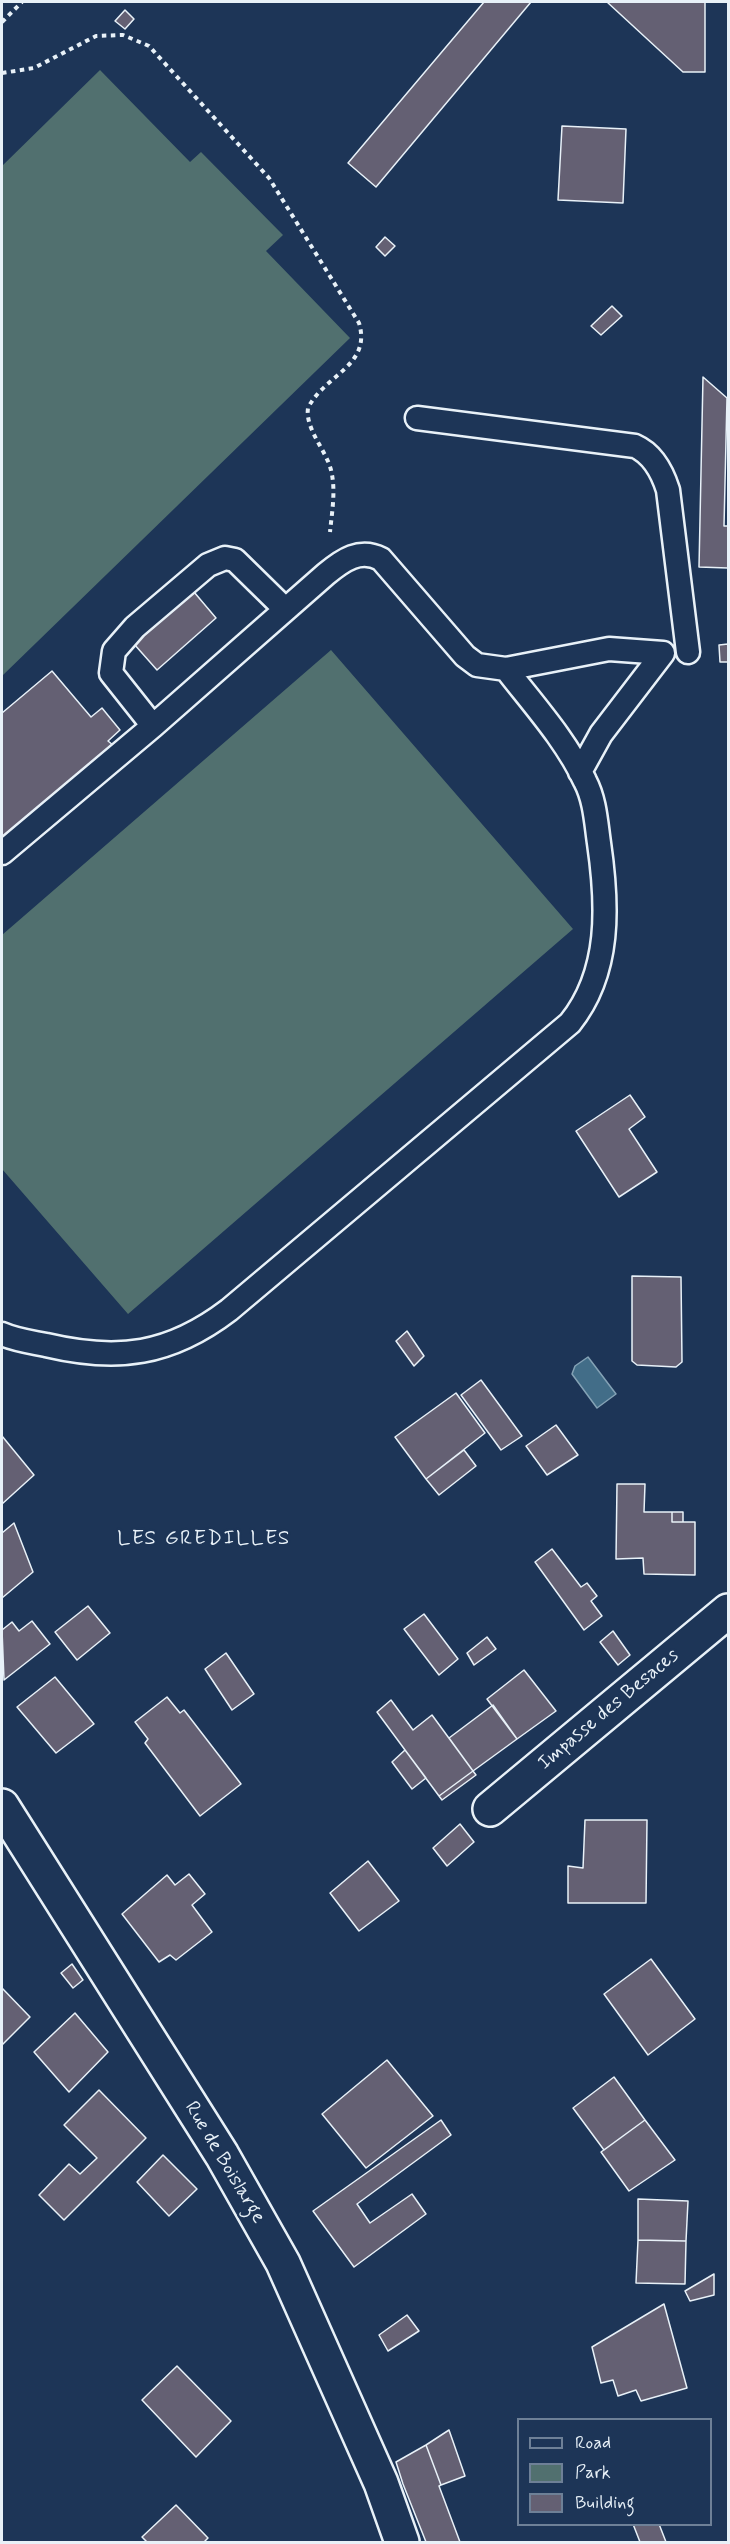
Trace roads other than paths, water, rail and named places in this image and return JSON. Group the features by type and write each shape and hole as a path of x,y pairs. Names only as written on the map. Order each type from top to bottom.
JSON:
{"street":[{"name":"Impasse des Besaces","path":"490,1809 729,1611"},
{"name":"Rue de Boislarge","path":"2,1806 222,2155 283,2263 381,2483 402,2542"}],"lane":[{"path":"417,418 643,449 661,471 668,490 688,652"},
{"path":"2,854 153,726 326,574 343,561 364,554 381,559 465,656 477,665 506,669 609,649 663,653 601,734 580,772"},
{"path":"153,726 111,673 114,651 135,627 203,568 225,558 235,560 285,609"},
{"path":"4,1336 65,1350 120,1354 170,1345 190,1337 229,1310 570,1023 582,1007 593,985 601,957 605,914 603,868 595,810 580,772 506,669"}],"water":[{"path":"588,1357 616,1394 597,1408 572,1374 575,1366"}],"district":[{"name":"LES GREDILLES","path":"204,1540"}]}
